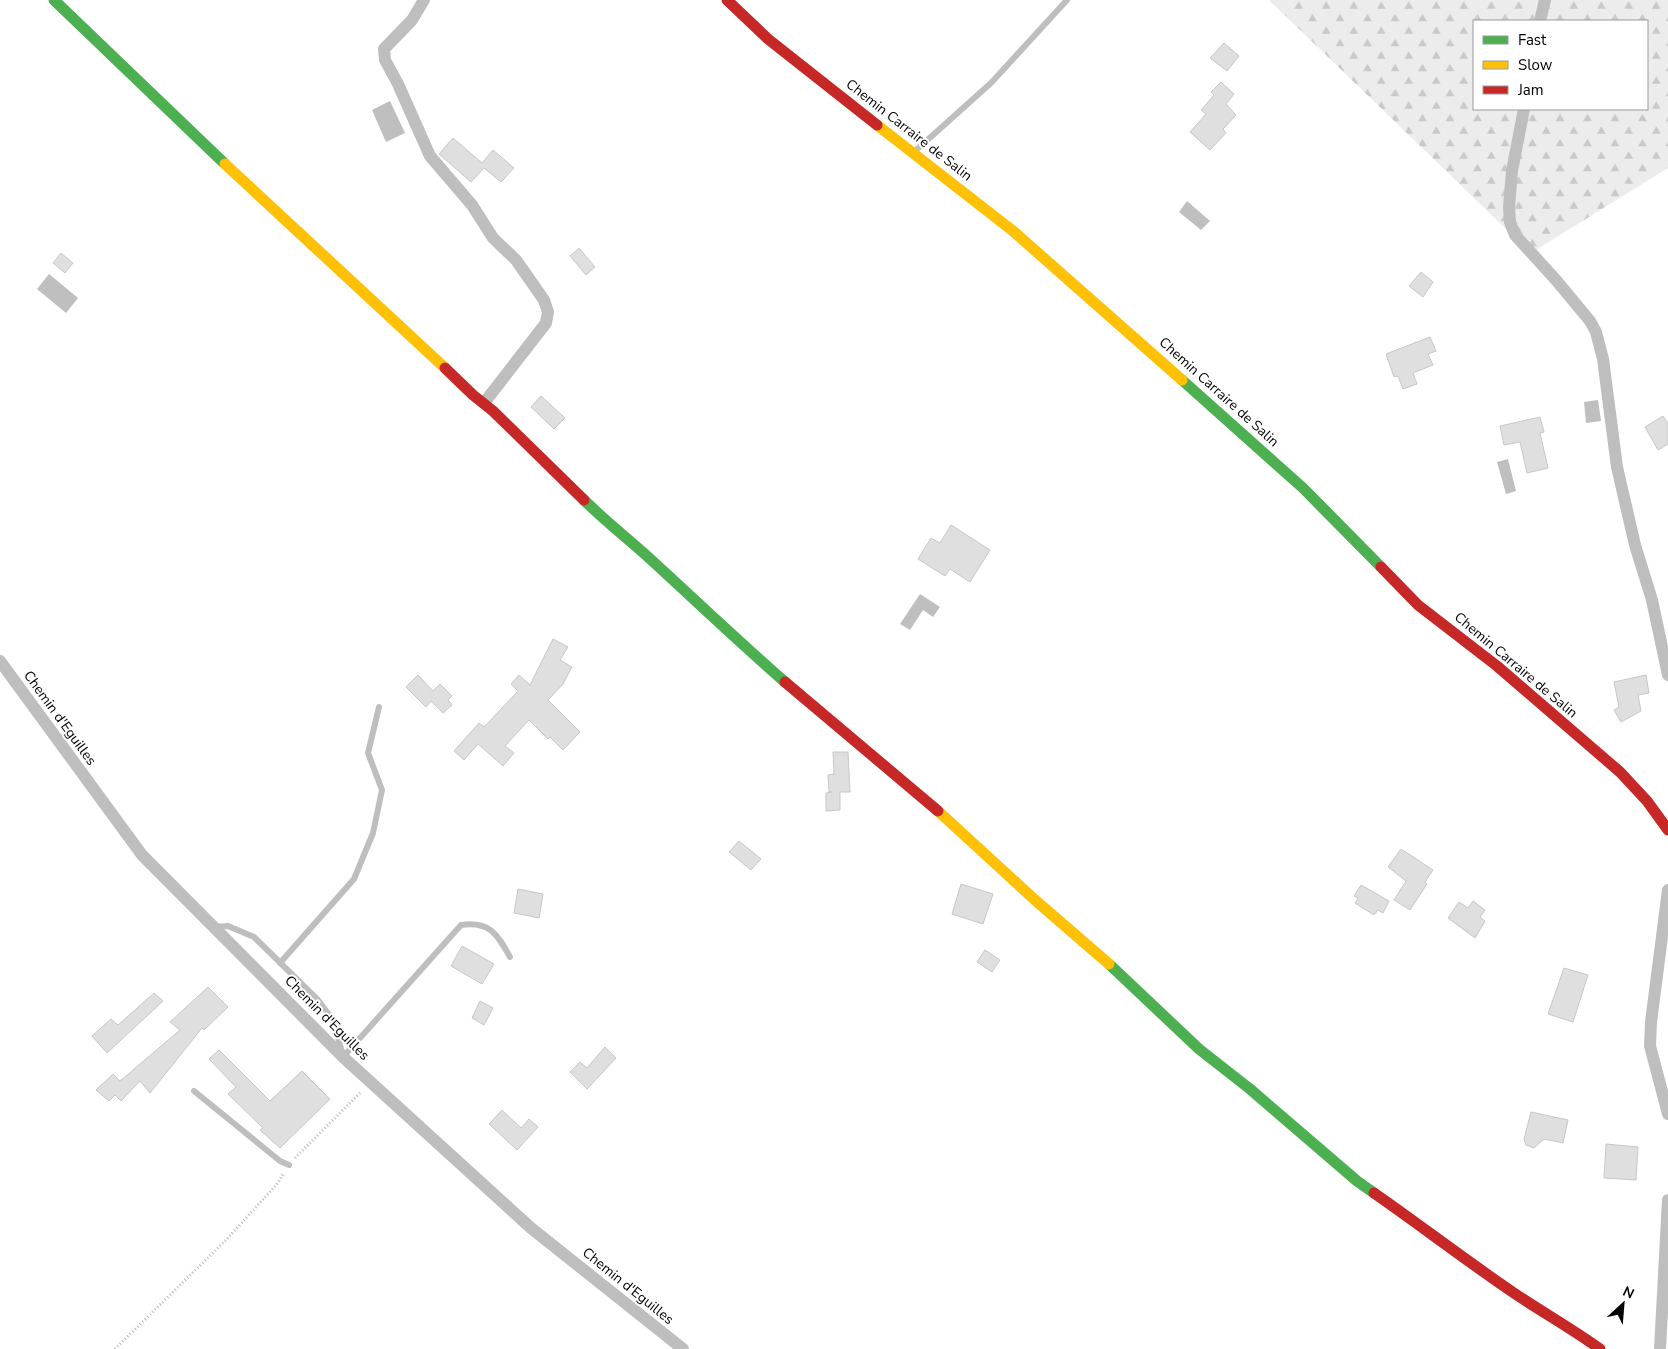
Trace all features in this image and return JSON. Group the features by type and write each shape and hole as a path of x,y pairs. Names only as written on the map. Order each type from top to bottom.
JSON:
{"street":[{"path":"54,0 285,221 419,342 570,485 605,521 645,554 744,646 932,806 1111,966 1199,1049 1250,1089 1357,1182 1406,1215 1469,1262 1600,1349"},
{"path":"424,0 412,20 384,49 386,60 430,156 472,205 493,238 516,260 544,300 548,312 546,323 484,404"},
{"name":"Chemin Carraire de Salin","path":"727,0 768,39 1013,231 1232,424 1303,488 1418,605 1497,666 1620,772 1647,801 1668,830"},
{"path":"1540,20 1545,0"},
{"path":"1524,110 1512,171 1509,207 1510,222 1515,235 1556,280 1590,321 1596,332 1603,360 1618,467 1635,545 1652,600 1668,675"},
{"name":"Chemin d'Eguilles","path":"0,661 142,855 213,927 343,1056 531,1228 682,1349"},
{"path":"1668,890 1651,1022 1650,1046 1668,1114"},
{"path":"1660,1349 1668,1200"}],"lane":[{"path":"913,153 991,83 1067,0"},
{"path":"280,963 354,879 373,833 382,790 368,753 380,706"},
{"path":"343,1056 461,926 476,923 497,934 510,957"},
{"path":"213,927 228,926 254,937 318,1000 333,1020 343,1056"},
{"path":"194,1091 280,1161 289,1165"}],"path":[{"path":"115,1349 226,1240 278,1183 289,1165 371,1082"}],"green space":[{"path":"1269,0 1668,0 1668,168 1531,253"}],"shaded area":[{"path":"390,101 405,133 386,142 372,110"},
{"path":"1187,201 1210,221 1201,230 1179,212"},
{"path":"49,274 78,298 66,313 37,289"},
{"path":"1598,400 1601,421 1586,423 1584,402"},
{"path":"1508,459 1516,491 1506,494 1497,462"},
{"path":"920,594 940,607 933,617 923,610 910,630 900,624"}],"building":[{"path":"1224,43 1239,56 1227,71 1210,58"},
{"path":"1221,82 1234,94 1226,104 1236,115 1223,129 1226,133 1210,150 1190,132 1206,114 1201,110 1214,95 1211,92"},
{"path":"453,138 482,163 493,150 514,168 501,182 484,168 471,182 439,154"},
{"path":"579,248 595,267 586,275 570,256"},
{"path":"61,253 73,263 65,273 53,263"},
{"path":"1421,272 1433,282 1423,297 1409,286"},
{"path":"1430,337 1436,351 1428,354 1433,365 1413,373 1417,384 1403,389 1398,376 1394,377 1386,354"},
{"path":"541,396 565,418 554,429 531,407"},
{"path":"1663,416 1668,424 1668,444 1658,450 1645,427"},
{"path":"1540,417 1544,432 1540,433 1548,468 1527,473 1520,442 1504,445 1500,426"},
{"path":"951,525 990,550 970,582 950,569 945,576 918,559 931,538 940,543"},
{"path":"553,639 568,647 560,660 572,667 563,684 548,700 580,732 563,750 550,737 548,739 529,720 505,746 514,753 503,766 478,744 464,760 454,751 479,723 484,727 518,691 511,684 519,675 530,685"},
{"path":"418,675 433,691 440,684 452,696 448,700 452,705 443,713 431,701 426,707 406,687"},
{"path":"1646,675 1649,693 1638,695 1641,711 1621,722 1614,710 1619,707 1614,682"},
{"path":"833,752 848,752 850,792 840,792 840,810 826,811 826,793 832,792 829,792 828,775 834,774"},
{"path":"739,841 761,859 751,870 729,852"},
{"path":"1401,849 1433,870 1425,882 1427,884 1410,910 1394,900 1406,881 1388,867"},
{"path":"961,884 993,894 983,924 952,914"},
{"path":"1361,885 1389,901 1383,913 1378,910 1374,915 1355,903 1358,898 1354,896"},
{"path":"518,889 543,894 539,918 514,913"},
{"path":"1473,901 1485,910 1480,917 1485,921 1475,938 1448,918 1459,902 1468,908"},
{"path":"462,946 494,964 482,984 451,966"},
{"path":"985,950 1000,960 992,972 977,962"},
{"path":"1564,968 1588,975 1573,1022 1548,1014"},
{"path":"208,987 228,1007 204,1030 202,1028 150,1093 140,1081 121,1101 115,1095 109,1101 96,1090 113,1074 120,1081 180,1030 170,1022"},
{"path":"154,993 163,1001 107,1053 92,1036 111,1019 118,1025"},
{"path":"480,1001 493,1008 484,1025 472,1018"},
{"path":"605,1047 616,1058 587,1089 570,1072 580,1062 587,1068"},
{"path":"219,1050 270,1101 302,1071 330,1099 280,1148 260,1130 263,1128 228,1094 236,1087 209,1059"},
{"path":"502,1110 521,1128 529,1119 538,1127 517,1150 489,1124"},
{"path":"1531,1112 1568,1120 1563,1143 1544,1139 1534,1148 1526,1145 1524,1139"},
{"path":"1606,1144 1638,1147 1636,1180 1604,1178"}],"traffic: fast":[{"path":"54,0 225,164"},
{"path":"1182,380 1303,488 1381,567"},
{"path":"584,500 785,682"},
{"path":"1109,964 1199,1049 1250,1089 1357,1181 1374,1193"}],"traffic: slow":[{"path":"877,125 1013,231 1182,380"},
{"path":"225,164 445,368"},
{"path":"938,811 1035,900 1109,964"}],"traffic: jam":[{"path":"727,0 768,39 877,125"},
{"path":"445,368 493,411 584,500"},
{"path":"1381,567 1418,605 1497,666 1620,772 1647,801 1668,830"},
{"path":"785,682 938,811"},
{"path":"1374,1193 1476,1267 1600,1349"}]}
